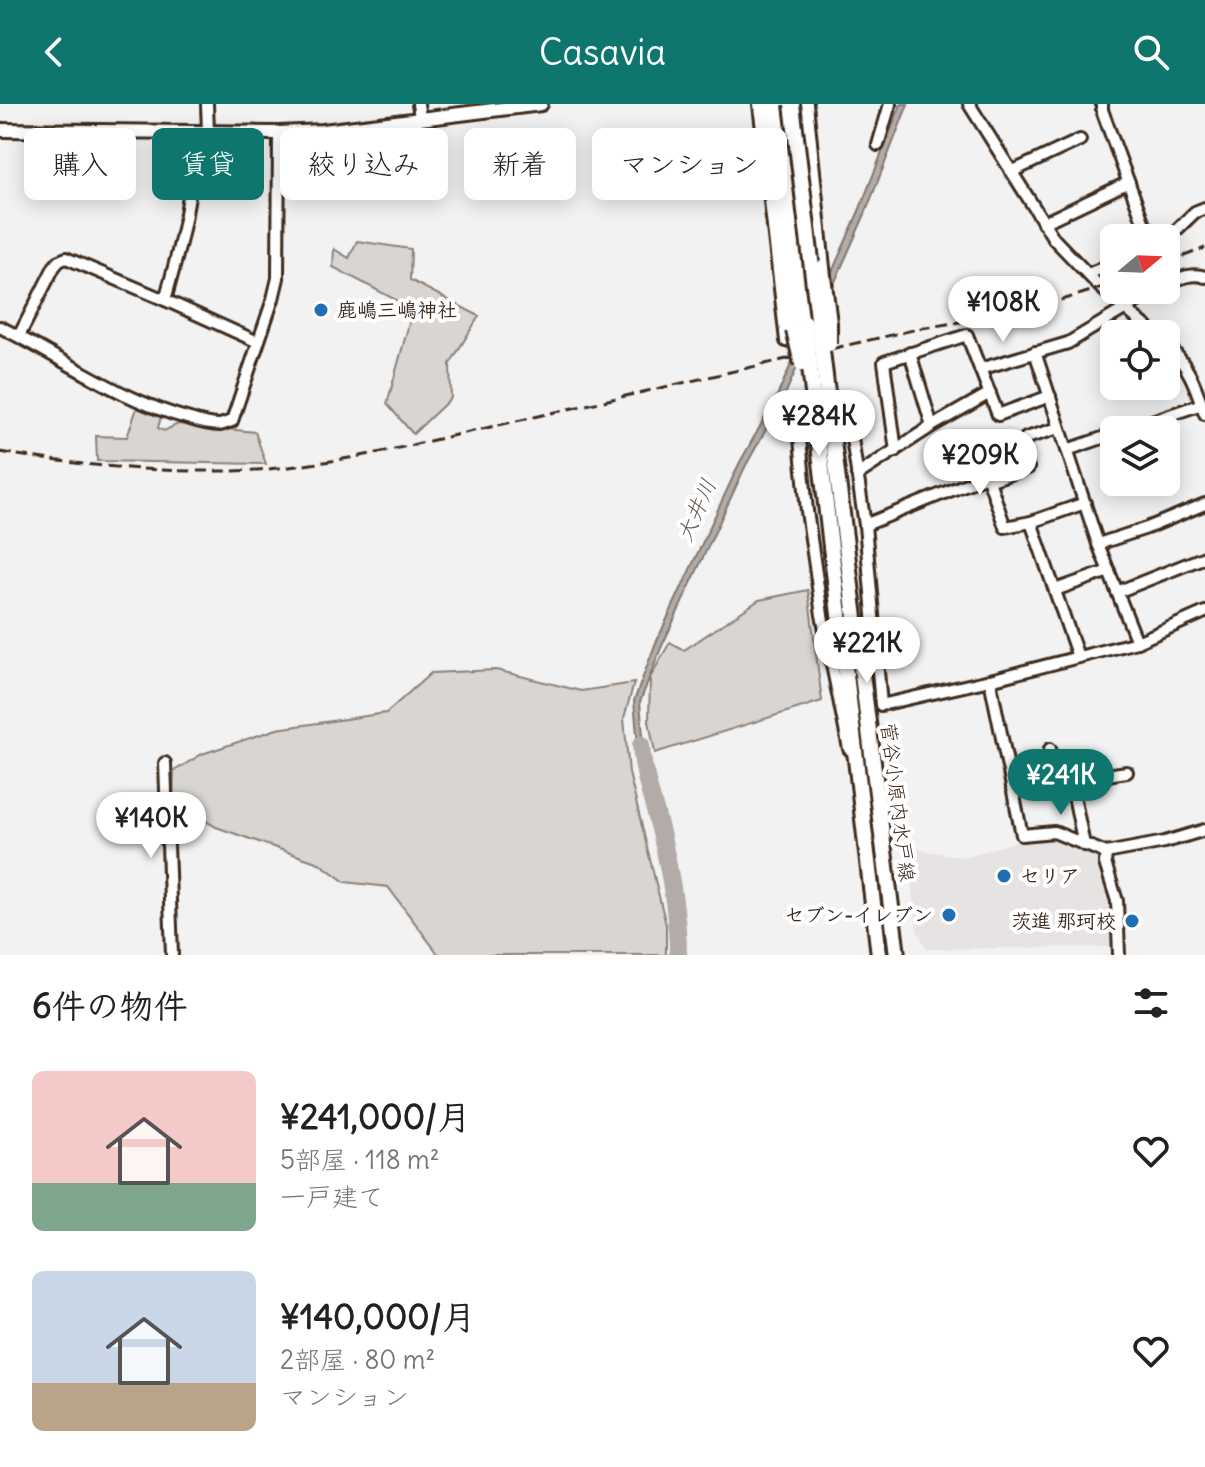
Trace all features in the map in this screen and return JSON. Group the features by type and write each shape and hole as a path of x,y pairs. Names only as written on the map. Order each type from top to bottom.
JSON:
{"main road":[{"name":"菅谷小原内水戸線","path":"769,104 794,330 823,418"},
{"name":"菅谷小原内水戸線","path":"778,104 812,372 823,418 868,725 897,955"},
{"name":"菅谷小原内水戸線","path":"792,104 858,776 879,955"},
{"name":"菅谷小原内水戸線","path":"805,104 829,323 823,418"}],"street":[{"path":"202,128 207,104"},
{"path":"418,104 420,118"},
{"path":"264,133 323,131 541,104"},
{"path":"759,104 786,341"},
{"path":"878,145 890,104"},
{"path":"969,104 1054,239 1101,288 1139,320"},
{"path":"1102,104 1144,224"},
{"path":"0,130 152,132"},
{"path":"0,327 144,403 198,422 220,425 232,421 278,278 279,133"},
{"path":"1011,172 1080,140"},
{"path":"1043,223 1129,182"},
{"path":"165,300 190,200"},
{"path":"1180,226 1195,212 1205,208"},
{"path":"19,336 54,267 66,258 258,342"},
{"path":"1088,274 1100,269"},
{"path":"1180,278 1197,274 1205,277"},
{"path":"980,369 1068,343 1135,304"},
{"path":"896,451 884,362 967,335 998,415 1050,396"},
{"path":"1035,352 1098,544 1137,642"},
{"path":"910,353 932,426"},
{"path":"1177,416 1203,409 1188,368 1180,358"},
{"path":"857,475 990,393"},
{"path":"858,776 849,751 822,615 807,511 797,408 847,405 865,525 881,705 878,716 868,725"},
{"path":"865,525 984,477 994,479 1028,468 1022,444 1026,438 1059,428"},
{"path":"1067,450 1100,439"},
{"path":"988,478 1005,527 1031,522 1085,503"},
{"path":"1098,544 1205,504"},
{"path":"1031,522 1078,657"},
{"path":"1117,592 1205,557"},
{"path":"1055,590 1109,571"},
{"path":"881,705 1137,642 1205,612"},
{"path":"990,680 1022,835 1054,832 1106,853 1165,842 1205,830"},
{"path":"1050,749 1057,782"},
{"path":"165,763 172,955"},
{"path":"1012,789 1127,772"},
{"path":"1071,781 1084,845"},
{"path":"1106,853 1105,863 1117,901 1119,955"}],"shaded area":[{"path":"901,104 908,104 865,214 783,399 745,467 661,648 640,702 646,768 640,769 634,701 655,645 739,464 777,396 859,211"},
{"path":"357,241 411,249 410,280 479,316 450,364 451,398 413,434 387,404 413,309 333,267 334,249 349,258"},
{"path":"137,408 161,417 158,428 164,431 178,424 255,432 266,464 97,461 96,436 127,437"},
{"path":"808,590 822,701 655,753 649,721 650,678 670,642 684,650 759,600"},
{"path":"496,670 581,691 634,683 624,718 629,773 666,925 666,955 439,955 388,887 345,882 319,863 216,827 173,801 174,771 202,754 277,729 386,713 431,673"},
{"path":"1028,838 1066,841 1098,853 1115,904 1117,947 927,949 917,931 908,848 964,857"}],"waterway":[{"name":"大井川","path":"641,745 671,881 678,955"}],"railway":[{"path":"1180,258 1205,248"},
{"path":"0,452 84,464 197,471 244,471 320,463 377,453 922,328 1019,310 1100,287"}],"place":[{"name":"鹿嶋三嶋神社","path":"321,310"},
{"name":"セリア","path":"1004,876"},
{"name":"セブン-イレブン","path":"949,915"},
{"name":"茨進 那珂校","path":"1132,921"}]}
